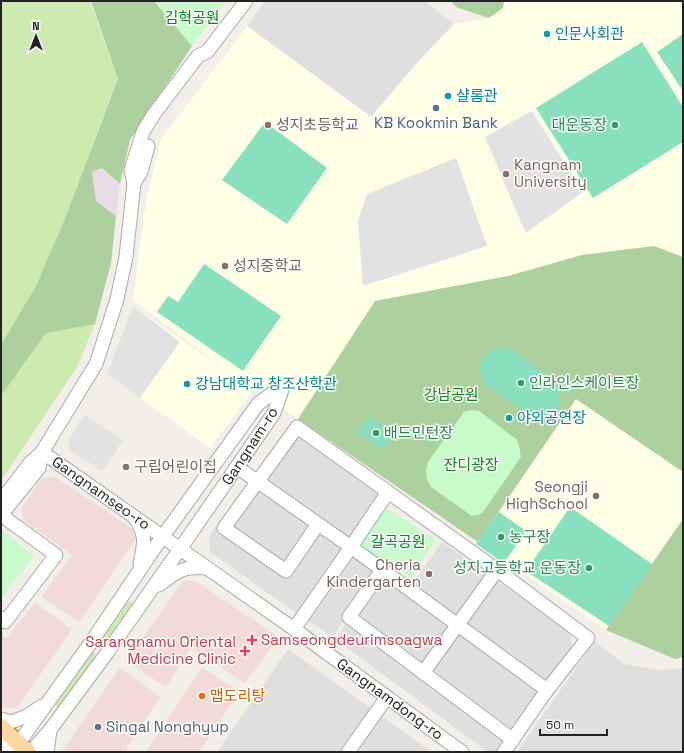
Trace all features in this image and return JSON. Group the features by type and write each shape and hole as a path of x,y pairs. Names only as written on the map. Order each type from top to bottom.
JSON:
{"main road":[{"path":"1,727 22,750"}],"street":[{"name":"Gangnamseo-ro","path":"180,549 42,452 96,364 117,299 124,264 134,183 141,172 142,162 151,136 156,126 205,61 206,52 246,1"},
{"name":"Gangnam-ro","path":"284,384 274,413 108,653 50,730 34,747 22,750 35,720 92,641 163,536 258,404 284,384"},
{"path":"318,524 286,571 224,528 297,427 497,570 588,638 547,690 504,752"},
{"path":"3,504 39,468 42,452"},
{"path":"3,504 30,463 42,452"},
{"path":"237,467 351,547 547,690"},
{"path":"294,629 388,492"},
{"path":"1,618 5,622 56,555 8,520 3,504"},
{"path":"134,517 142,529 144,536 144,546 139,570"},
{"name":"Gangnamdong-ro","path":"180,549 294,629 462,752"},
{"path":"150,592 179,571 192,567 207,568"},
{"path":"382,570 349,617 513,740"},
{"path":"423,673 459,625 497,570"},
{"path":"348,752 387,697"},
{"path":"1,719 11,722 27,716 48,702"},
{"path":"35,720 50,730 47,752"},
{"path":"1,744 22,750"}],"shaded area":[{"path":"265,1 425,1 454,24 417,63 371,117 247,26"},
{"name":"Kangnam University","path":"504,1 683,1 683,257 654,246 582,255 508,276 375,301 298,419 255,388 210,448 107,374 133,306 232,375 133,300 146,201 162,138 247,26 371,117 417,63 454,24 489,18 503,8"},
{"path":"532,111 583,192 526,233 485,137"},
{"path":"456,158 487,246 363,286 358,221 367,194"},
{"path":"102,168 120,184 116,216 96,201 92,172"},
{"path":"133,306 180,342 140,398 107,374"},
{"name":"Seongji HighSchool","path":"576,399 683,472 683,519 606,630 478,542"},
{"path":"85,415 123,440 102,471 70,450 68,441"},
{"path":"297,432 381,491 351,541 261,480"},
{"path":"54,476 133,529 135,540 79,622 41,597 72,555 23,520 21,509 41,479"},
{"path":"258,485 315,525 285,568 228,528"},
{"path":"216,526 286,574 318,529 346,548 299,615 210,552 209,537"},
{"path":"442,542 490,575 460,618 412,585"},
{"path":"354,553 378,569 333,637 309,621"},
{"path":"383,573 454,625 423,668 352,616"},
{"path":"495,579 571,633 572,647 546,684 463,624"},
{"path":"194,580 279,637 245,683 191,648 166,687 126,661 183,581"},
{"path":"35,603 72,629 17,708 1,708 1,634 6,639"},
{"path":"349,620 511,740 502,752 488,752 335,639"},
{"path":"459,628 545,690 512,735 426,672"},
{"path":"595,641 624,664 659,670 683,668 683,752 517,752"},
{"path":"288,649 432,752 217,752"},
{"path":"202,667 239,692 199,752 146,752"},
{"path":"120,668 160,697 127,747 128,752 61,752"}],"green space":[{"path":"1,1 90,1 118,79 95,138 85,232 95,324 77,367 1,481"},
{"path":"91,1 154,1 192,46 130,140 120,184 102,168 92,172 96,201 116,216 111,263 95,324 46,333 1,396 1,345 36,286 66,216 118,79"},
{"name":"김혁공원","path":"154,1 226,1 192,46"},
{"path":"451,1 504,1 503,8 489,18 456,7"},
{"path":"683,34 683,91 657,52"},
{"name":"대운동장","path":"642,42 683,107 683,142 593,198 536,108"},
{"path":"265,122 327,168 287,224 222,180"},
{"name":"강남공원","path":"654,246 683,257 683,472 576,399 478,542 298,419 375,301 508,276 582,255"},
{"path":"204,264 281,316 243,371 157,312 168,296 178,302"},
{"name":"인라인스케이트장","path":"501,348 513,351 556,381 560,393 559,405 555,412 550,416 544,418 534,417 488,386 481,374 481,363 488,354"},
{"name":"잔디광장","path":"471,410 479,411 516,439 519,445 521,457 483,512 472,516 431,487 427,479 426,470 428,462 464,412"},
{"name":"배드민턴장","path":"369,416 394,433 383,450 357,432"},
{"name":"갈곡공원","path":"385,507 436,540 411,578 360,545"},
{"name":"성지고등학교 운동장","path":"570,507 652,564 609,626 526,571"},
{"name":"농구장","path":"499,512 526,531 504,563 476,544"},
{"path":"683,519 683,657 675,659 606,630"},
{"path":"1,530 34,556 1,599"},
{"path":"129,601 133,607 108,640 103,640 102,635 126,602"},
{"path":"92,652 95,653 96,659 59,707 56,707 55,701 88,654"}],"place":[{"name":"인문사회관","path":"547,34"},
{"name":"샬롬관","path":"448,96"},
{"name":"KB Kookmin Bank","path":"436,108"},
{"name":"성지초등학교","path":"268,125"},
{"name":"대운동장","path":"615,125"},
{"name":"Kangnam University","path":"506,174"},
{"name":"성지중학교","path":"225,266"},
{"name":"인라인스케이트장","path":"521,383"},
{"name":"강남대학교 창조산학관","path":"187,384"},
{"name":"야외공연장","path":"509,418"},
{"name":"배드민턴장","path":"376,433"},
{"name":"구립어린이집","path":"126,467"},
{"name":"Seongji HighSchool","path":"596,496"},
{"name":"농구장","path":"501,537"},
{"name":"성지고등학교 운동장","path":"589,568"},
{"name":"Cheria Kindergarten","path":"429,574"},
{"name":"Samseongdeurimsoagwa","path":"252,640"},
{"name":"Sarangnamu Oriental Medicine Clinic","path":"245,651"},
{"name":"맵도리탕","path":"202,696"},
{"name":"Singal Nonghyup","path":"98,727"}]}
